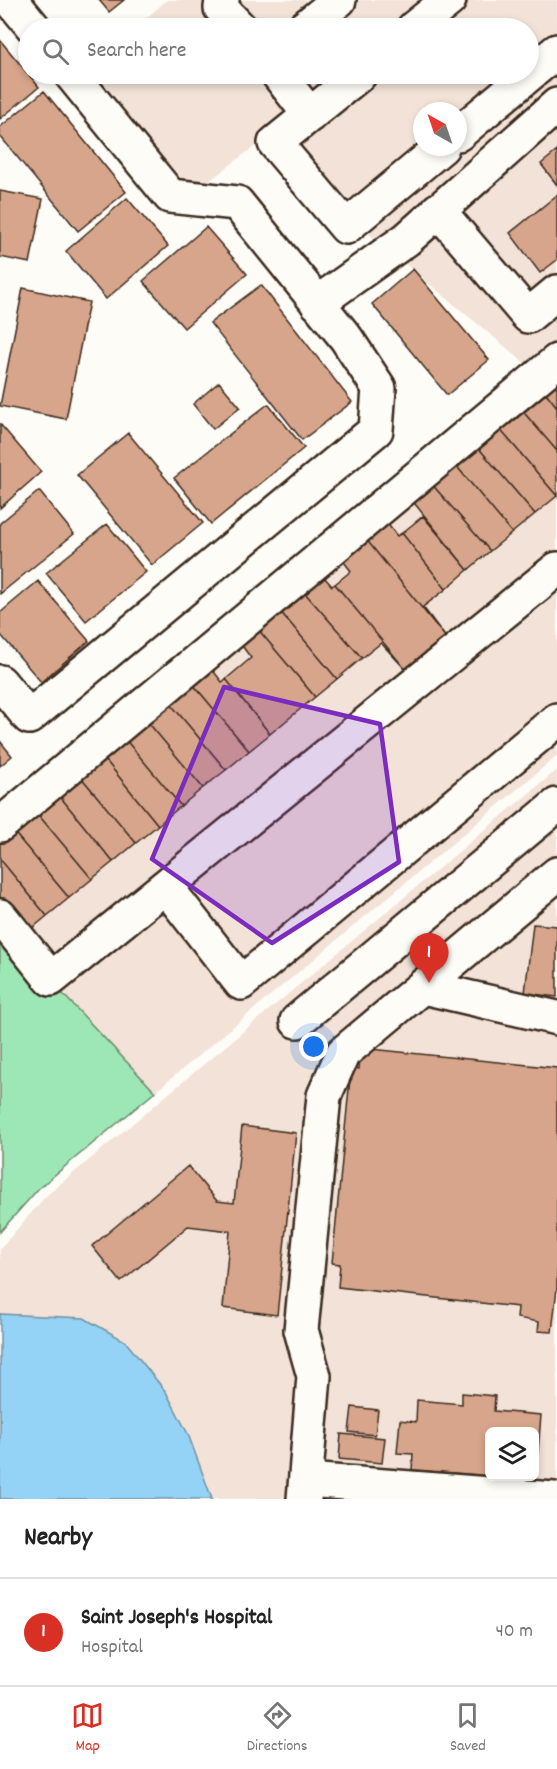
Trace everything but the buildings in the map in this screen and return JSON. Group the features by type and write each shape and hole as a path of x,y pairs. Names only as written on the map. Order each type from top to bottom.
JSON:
{"street":[{"path":"11,0 26,18"},
{"path":"222,0 221,8 230,18"},
{"path":"316,18 339,0"},
{"path":"426,18 449,0"},
{"path":"539,66 557,51"},
{"path":"0,682 28,717 376,430 379,388 346,338 237,203 170,196 79,84"},
{"path":"286,84 310,115"},
{"path":"348,84 275,143 346,227 431,156"},
{"path":"467,126 518,84"},
{"path":"317,303 407,239 548,112"},
{"path":"438,210 528,316 557,292"},
{"path":"0,825 557,361"},
{"path":"0,916 51,979 557,569"},
{"path":"166,886 241,983 557,720"},
{"path":"297,1021 557,805"},
{"path":"557,874 343,1053 324,1096 301,1330 314,1376 305,1490 554,1499 557,1479"},
{"path":"423,987 557,1018"}],"highlighted area":[{"path":"224,687 380,724 399,862 272,943 152,859"}],"shaded area":[{"path":"167,0 319,0 296,18 146,18"},
{"path":"359,0 557,0 557,88 539,102 557,121 557,756 155,1092 0,927 0,821 537,373 259,143 201,187 178,185 97,84 539,84 539,18 336,18"},
{"path":"557,770 557,1499 212,1499 188,1434 84,1318 0,1314 0,1249 46,1196"}],"green space":[{"path":"0,927 155,1092 39,1188 0,1232"}],"water":[{"path":"0,1314 84,1318 125,1341 166,1392 188,1434 212,1499 0,1499"}],"place":[{"name":"Saint Joseph's Hospital","path":"429,983"}]}
